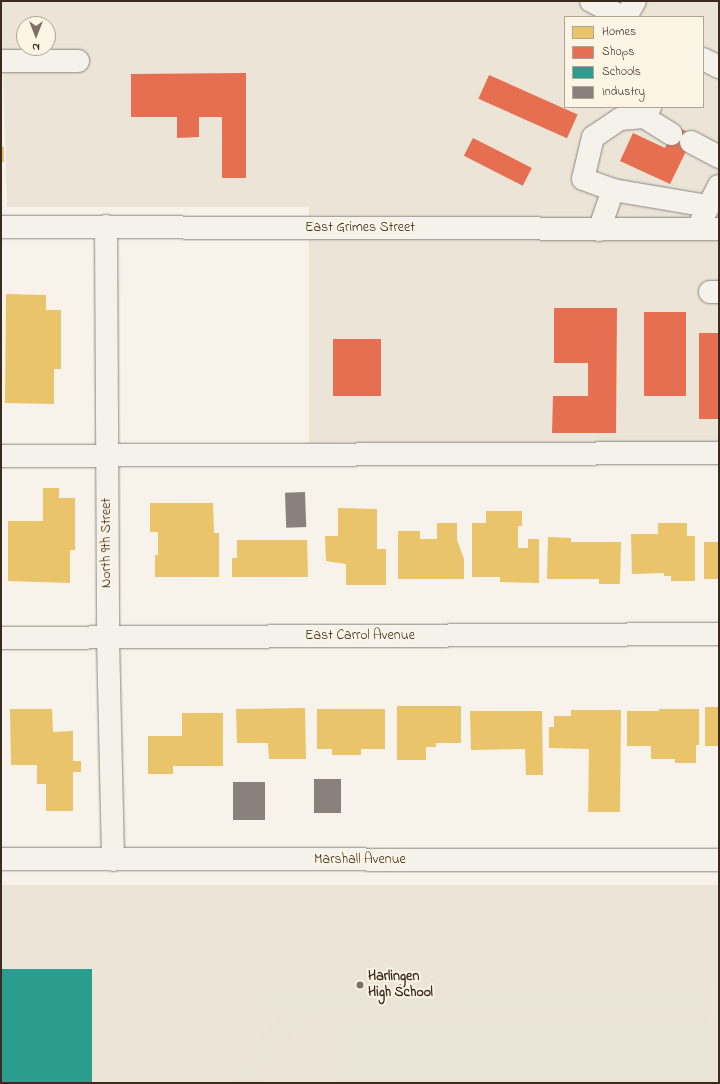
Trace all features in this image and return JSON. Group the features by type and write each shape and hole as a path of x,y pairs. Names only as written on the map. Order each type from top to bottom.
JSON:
{"street":[{"path":"591,1 620,16"},
{"path":"627,16 635,1"},
{"path":"704,60 719,67"},
{"path":"1,61 78,61"},
{"path":"708,206 613,190 583,179 593,137 620,120 647,112 681,138 719,157"},
{"path":"696,231 719,186"},
{"path":"599,230 613,190"},
{"name":"East Grimes Street","path":"1,227 106,226 696,231 719,229"},
{"name":"North 9th Street","path":"106,226 108,638 113,860"},
{"path":"1,456 719,453"},
{"name":"East Carrol Avenue","path":"1,638 719,634"},
{"name":"Marshall Avenue","path":"1,859 719,860"}],"shaded area":[{"path":"1,1 719,1 719,442 309,443 309,207 7,207"},
{"name":"Harlingen High School","path":"1,885 719,885 719,1083 1,1083"},
{"path":"719,985 719,1015 704,1011 671,1008 351,1008 325,1012 292,1036 273,1059 260,1083 234,1083 244,1059 257,1039 288,1009 251,1008 251,988"},
{"path":"336,1019 709,1019 709,1083 336,1083"}],"building: Homes":[{"path":"1,147 4,147 4,162 1,162"},
{"path":"6,294 46,295 46,310 61,310 61,369 54,369 54,404 5,403"},
{"path":"43,488 59,488 59,498 75,498 75,550 70,550 70,583 8,581 8,521 43,521"},
{"path":"150,503 213,503 214,533 219,533 219,577 155,577 155,555 158,555 158,532 150,532"},
{"path":"338,508 377,509 377,549 386,549 386,585 346,585 346,564 326,561 325,536 338,536"},
{"path":"486,511 522,511 522,526 518,526 518,548 528,548 528,539 539,539 539,583 500,582 500,577 472,577 472,523 486,523"},
{"path":"437,523 457,523 457,540 464,559 464,579 398,579 398,531 420,531 420,539 437,539"},
{"path":"658,523 687,523 687,536 695,536 695,581 671,581 671,576 664,576 664,573 632,574 631,534 658,534"},
{"path":"548,537 571,538 571,542 621,542 620,584 599,584 599,579 547,579"},
{"path":"237,540 307,540 308,577 232,577 232,558 237,558"},
{"path":"704,542 719,542 719,579 704,579"},
{"path":"397,706 461,706 461,743 436,743 436,747 426,747 426,760 397,760"},
{"path":"705,707 719,707 719,746 705,746"},
{"path":"305,708 306,759 269,759 268,743 237,743 236,709"},
{"path":"10,709 52,709 53,732 73,731 73,761 81,761 81,772 73,772 73,811 46,811 46,784 37,784 37,765 11,765"},
{"path":"317,709 385,709 385,749 361,749 361,755 332,755 332,749 317,749"},
{"path":"659,709 699,709 699,745 696,745 696,763 675,763 675,759 651,759 651,746 627,746 627,711 659,711"},
{"path":"571,710 621,710 620,812 588,812 589,749 549,748 549,727 554,727 554,716 571,716"},
{"path":"470,711 542,711 543,775 526,775 525,749 471,750"},
{"path":"182,713 223,713 223,766 173,766 173,774 148,774 148,736 182,736"}],"building: Shops":[{"path":"246,73 246,178 222,178 222,117 199,117 199,137 177,138 177,117 131,117 131,74"},
{"path":"489,75 578,114 567,138 478,99"},
{"path":"675,126 694,135 670,184 620,161 633,133 665,148"},
{"path":"473,138 532,168 523,186 464,156"},
{"path":"554,308 617,308 616,433 552,433 553,396 588,396 588,363 554,363"},
{"path":"644,312 686,312 686,396 644,396"},
{"path":"699,333 719,333 719,419 699,419"},
{"path":"333,339 381,339 381,396 333,396"}],"building: Schools":[{"path":"1,969 92,969 92,1083 1,1083"}],"building: Industry":[{"path":"305,492 306,527 286,528 285,493"},
{"path":"314,779 341,779 341,813 314,813"},
{"path":"233,782 265,782 265,820 233,820"}],"place":[{"name":"Harlingen High School","path":"360,985"}]}
